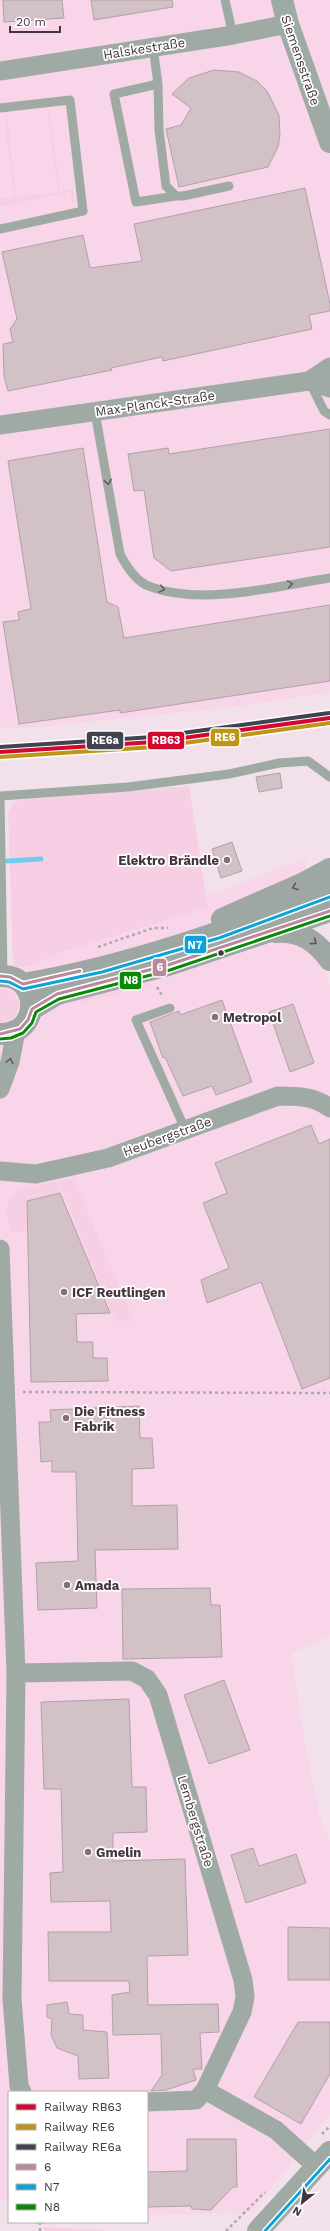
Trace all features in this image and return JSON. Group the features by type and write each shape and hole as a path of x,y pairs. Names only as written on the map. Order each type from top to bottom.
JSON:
{"main road":[{"path":"191,942 212,924 304,884 330,869"},
{"path":"23,984 134,958 191,942 330,893 330,896"},
{"path":"32,1009 57,994 168,965 330,912"},
{"path":"264,933 293,932 303,935 315,942 330,960"},
{"path":"1,976 17,980 23,984 30,996 32,1009 28,1020 8,1033"}],"street":[{"name":"Siemensstraße","path":"282,0 288,24 330,142"},
{"name":"Halskestraße","path":"0,71 233,35 288,24"},
{"name":"Max-Planck-Straße","path":"0,425 309,381 330,367"},
{"name":"Max-Planck-Straße","path":"309,381 330,388"},
{"path":"0,1089 10,1062 8,1033"},
{"name":"Heubergstraße","path":"0,1171 36,1174 138,1152 185,1129 278,1096 303,1096 323,1103 330,1108"},
{"path":"0,1249 7,1285 2,1392 16,1673 6,2000 19,2086 22,2091"},
{"name":"Lembergstraße","path":"16,1673 132,1670 147,1680 158,1695 243,1980 245,1997 242,2012 205,2090"},
{"path":"148,2102 196,2100 205,2090 276,2130 324,2160 258,2231"}],"lane":[{"path":"225,0 233,35"},
{"path":"153,47 158,84 159,130 166,186 176,196"},
{"path":"158,84 114,94 136,202 229,186"},
{"path":"0,108 70,100 83,211 0,229"},
{"path":"309,381 324,411 330,415"},
{"path":"96,412 120,554 130,572 150,587 183,594 213,596 330,578"},
{"path":"1,976 1,796 128,787 229,774 279,763 308,761 330,777"},
{"path":"170,1008 136,1020 185,1129"}],"path":[{"path":"96,947 154,928 175,928"},
{"path":"2,1392 330,1393"}],"shaded area":[{"path":"0,0 330,0 330,692 240,706 38,727 0,729"},
{"path":"50,110 60,191 73,190 74,204 73,205 70,192 0,207 0,199 14,197 4,115 7,115 16,197 58,192 47,111"},
{"path":"189,786 208,907 68,950 29,966 13,966 8,812 12,805 18,800"},
{"path":"305,858 315,951 323,964 330,986 330,1636 291,1653 306,1750 320,1817 330,1841 330,2114 252,2212 148,2215 148,2091 8,2091 8,2201 0,2201 0,972 13,966 29,966"},
{"path":"152,983 152,985 81,1002 80,1000"},
{"path":"0,989 13,994 17,999 19,1006 14,1018 0,1023"},
{"path":"73,1178 134,1321 115,1321 59,1182"},
{"path":"57,1182 60,1193 27,1201 27,1232 10,1232 7,1216 9,1200 20,1191 27,1188"},
{"path":"44,2227 103,2230 104,2231 44,2231"}],"building":[{"path":"3,0 62,0 64,18 4,22"},
{"path":"91,0 172,0 173,7 94,20"},
{"path":"214,70 239,72 257,81 267,91 279,115 280,135 278,147 268,167 179,187 166,129 181,125 191,108 172,94 189,78"},
{"path":"305,188 330,304 330,311 309,315 312,329 163,361 162,357 111,368 112,370 8,391 4,376 3,344 13,342 10,329 17,319 2,252 83,235 90,268 142,261 134,224"},
{"path":"330,429 330,547 171,571 154,558 144,490 134,491 128,454 168,448 169,454"},
{"path":"83,448 107,602 118,607 124,638 330,605 330,681 120,713 120,710 19,724 3,622 19,620 18,612 31,609 8,461"},
{"path":"280,773 282,788 259,792 256,777"},
{"name":"Elektro Brändle","path":"232,842 242,871 221,878 212,849"},
{"path":"222,1000 252,1082 216,1095 212,1086 183,1096 165,1057 163,1058 150,1022 179,1011 180,1015"},
{"path":"293,1004 314,1063 290,1072 269,1012"},
{"path":"311,1125 319,1144 330,1139 330,1378 302,1389 261,1282 207,1303 201,1280 229,1268 203,1203 227,1193 215,1163"},
{"path":"60,1193 110,1313 76,1314 77,1342 93,1342 93,1358 107,1358 108,1381 31,1382 27,1201"},
{"path":"139,1406 140,1438 152,1438 154,1468 132,1469 132,1506 177,1505 178,1549 95,1550 97,1608 38,1610 36,1563 78,1561 76,1472 52,1472 52,1461 41,1462 39,1422 51,1422 50,1410"},
{"path":"210,1588 211,1605 220,1605 222,1657 123,1659 122,1589"},
{"path":"224,1680 250,1750 209,1764 184,1695"},
{"path":"129,1699 132,1787 146,1787 147,1832 113,1833 113,1861 185,1859 188,1955 147,1956 148,2005 218,2004 219,2032 200,2033 202,2069 193,2069 196,2080 166,2090 151,2091 162,2075 161,2034 113,2035 112,1995 130,1992 129,1981 49,1981 48,1932 111,1932 110,1901 51,1902 50,1873 63,1872 61,1789 44,1789 41,1702"},
{"path":"253,1848 259,1866 296,1854 306,1883 246,1903 231,1855"},
{"path":"288,1927 330,1928 330,1980 288,1980"},
{"path":"67,2002 69,2014 83,2015 83,2030 107,2032 109,2078 79,2079 78,2056 57,2048 51,2035 52,2019 47,2017 47,2005"},
{"path":"298,2022 330,2022 330,2074 301,2124 254,2097"},
{"path":"187,2139 236,2139 237,2187 233,2187 211,2210 192,2209 191,2206 148,2207 148,2172 187,2171"}],"waterway":[{"path":"7,861 41,859"}],"rail line":[{"name":"RE6a","path":"0,747 153,737 329,713"},
{"name":"RB63","path":"0,752 154,742 330,718"},
{"name":"RE6","path":"0,757 155,747 330,723"}],"transit line":[{"name":"N7","path":"0,981 9,982 23,989 102,972 219,938 330,897"},
{"name":"6","path":"0,1034 20,1029 28,1020 32,1009 57,994 168,965 330,911"},
{"name":"N8","path":"0,1039 11,1038 23,1033 32,1023 36,1012 59,999 170,970 330,916"},
{"name":"6","path":"0,976 10,977 23,984 80,971"},
{"name":"N7","path":"265,2231 330,2159"}],"place":[{"name":"Elektro Brändle","path":"227,860"},
{"name":"Metropol","path":"215,1017"},
{"name":"ICF Reutlingen","path":"64,1292"},
{"name":"Die Fitness Fabrik","path":"66,1418"},
{"name":"Amada","path":"67,1585"},
{"name":"Gmelin","path":"88,1852"}]}
